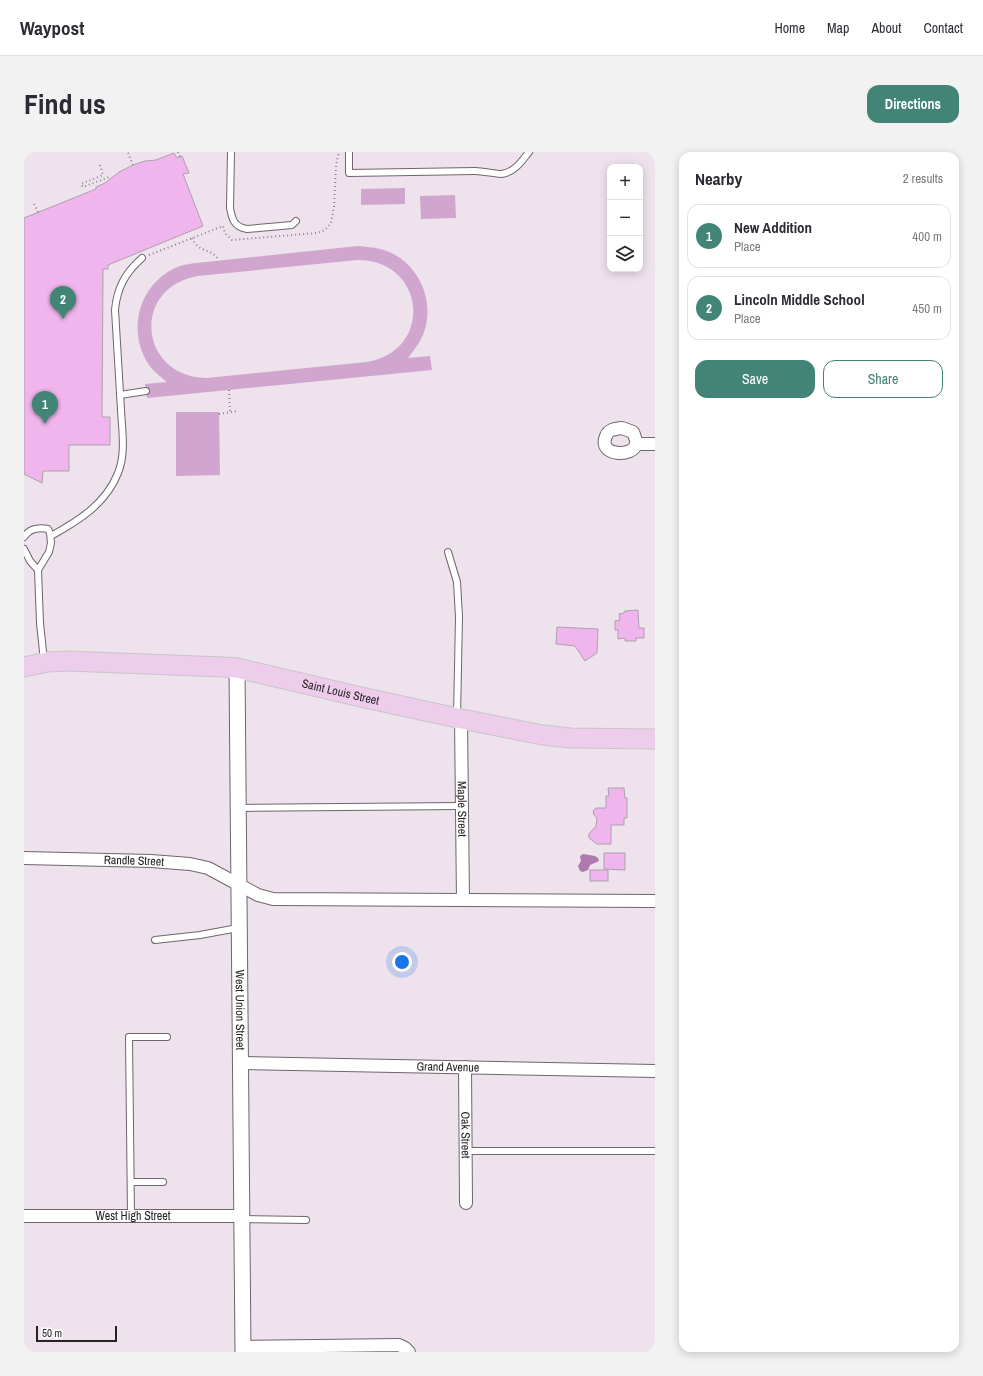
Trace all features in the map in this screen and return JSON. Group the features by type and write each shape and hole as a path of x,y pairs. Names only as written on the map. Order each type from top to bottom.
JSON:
{"main road":[{"name":"Saint Louis Street","path":"24,667 44,663 68,661 237,668 459,718 543,735 561,737 655,739"}],"street":[{"path":"636,444 655,444"},
{"name":"West Union Street","path":"237,668 244,1350"},
{"name":"Maple Street","path":"459,718 463,900"},
{"name":"Randle Street","path":"24,858 151,861 190,864 208,868 258,895 273,899 655,901"},
{"name":"Grand Avenue","path":"241,1063 655,1071"},
{"name":"Oak Street","path":"465,1067 466,1203"},
{"name":"West High Street","path":"24,1216 242,1218"},
{"path":"244,1350 399,1345 409,1352"}],"lane":[{"path":"231,152 230,208 235,224 241,228 247,229 292,225 296,221"},
{"path":"349,152 349,173 486,171 502,174 511,171 529,152"},
{"path":"51,536 92,510 105,496 118,474 123,458 115,310 116,297 120,285 132,267 142,258"},
{"path":"120,395 146,392"},
{"path":"24,537 27,533 41,528 48,529 51,536 49,552 38,570 40,623 44,663"},
{"path":"24,549 30,561 38,570"},
{"path":"448,552 457,582 459,617 459,718"},
{"path":"239,808 462,806"},
{"path":"155,940 200,935 240,928"},
{"path":"131,1216 129,1037 167,1037"},
{"path":"465,1151 655,1151"},
{"path":"131,1182 163,1182"},
{"path":"242,1218 306,1220"}],"path":[{"path":"178,152 180,157"},
{"path":"128,154 133,165"},
{"path":"100,165 103,175 81,184 83,187 109,177"},
{"path":"34,204 38,212"},
{"path":"192,238 194,244 199,248 213,254 218,260"},
{"path":"229,390 230,412"},
{"path":"220,414 238,411"}],"shaded area":[{"path":"405,188 405,204 361,205 361,189"},
{"path":"455,195 456,218 421,219 420,196"},
{"path":"358,246 377,248 392,253 403,260 419,279 427,303 427,316 424,333 408,358 430,356 432,370 147,398 145,384 167,382 151,368 143,354 139,341 139,316 147,293 155,282 165,274 172,269 188,264","holes":["357,260 380,264 397,274 408,289 413,306 412,324 404,341 389,354 367,362 207,378 184,374 167,363 156,348 152,331 153,313 161,296 176,284 198,276"]},
{"path":"176,412 219,412 220,475 176,476"},
{"path":"583,854 595,856 599,861 590,865 588,870 583,872 580,871 578,866 581,861 580,856"}],"building":[{"path":"174,153 177,158 182,156 189,173 183,174 203,226 108,265 108,269 103,269 102,417 110,417 110,445 69,445 69,471 43,471 42,483 24,474 24,218 96,189 96,187 105,183 119,172 133,165 145,161 156,160"},
{"path":"638,610 639,628 644,628 644,638 636,638 636,641 625,641 625,638 618,639 618,630 615,630 615,621 620,620 619,614 624,613 625,611"},
{"path":"557,627 598,629 597,653 585,661 575,646 556,644"},
{"path":"608,788 624,788 625,798 627,798 627,818 624,818 624,825 611,825 611,844 597,844 589,838 589,834 596,826 597,818 593,811 596,808 606,808 606,796 609,796"},
{"path":"604,853 625,853 625,870 604,869"},
{"path":"590,870 608,870 608,881 590,881"}],"place":[{"name":"Lincoln Middle School","path":"63,319"},
{"name":"New Addition","path":"45,424"}]}
